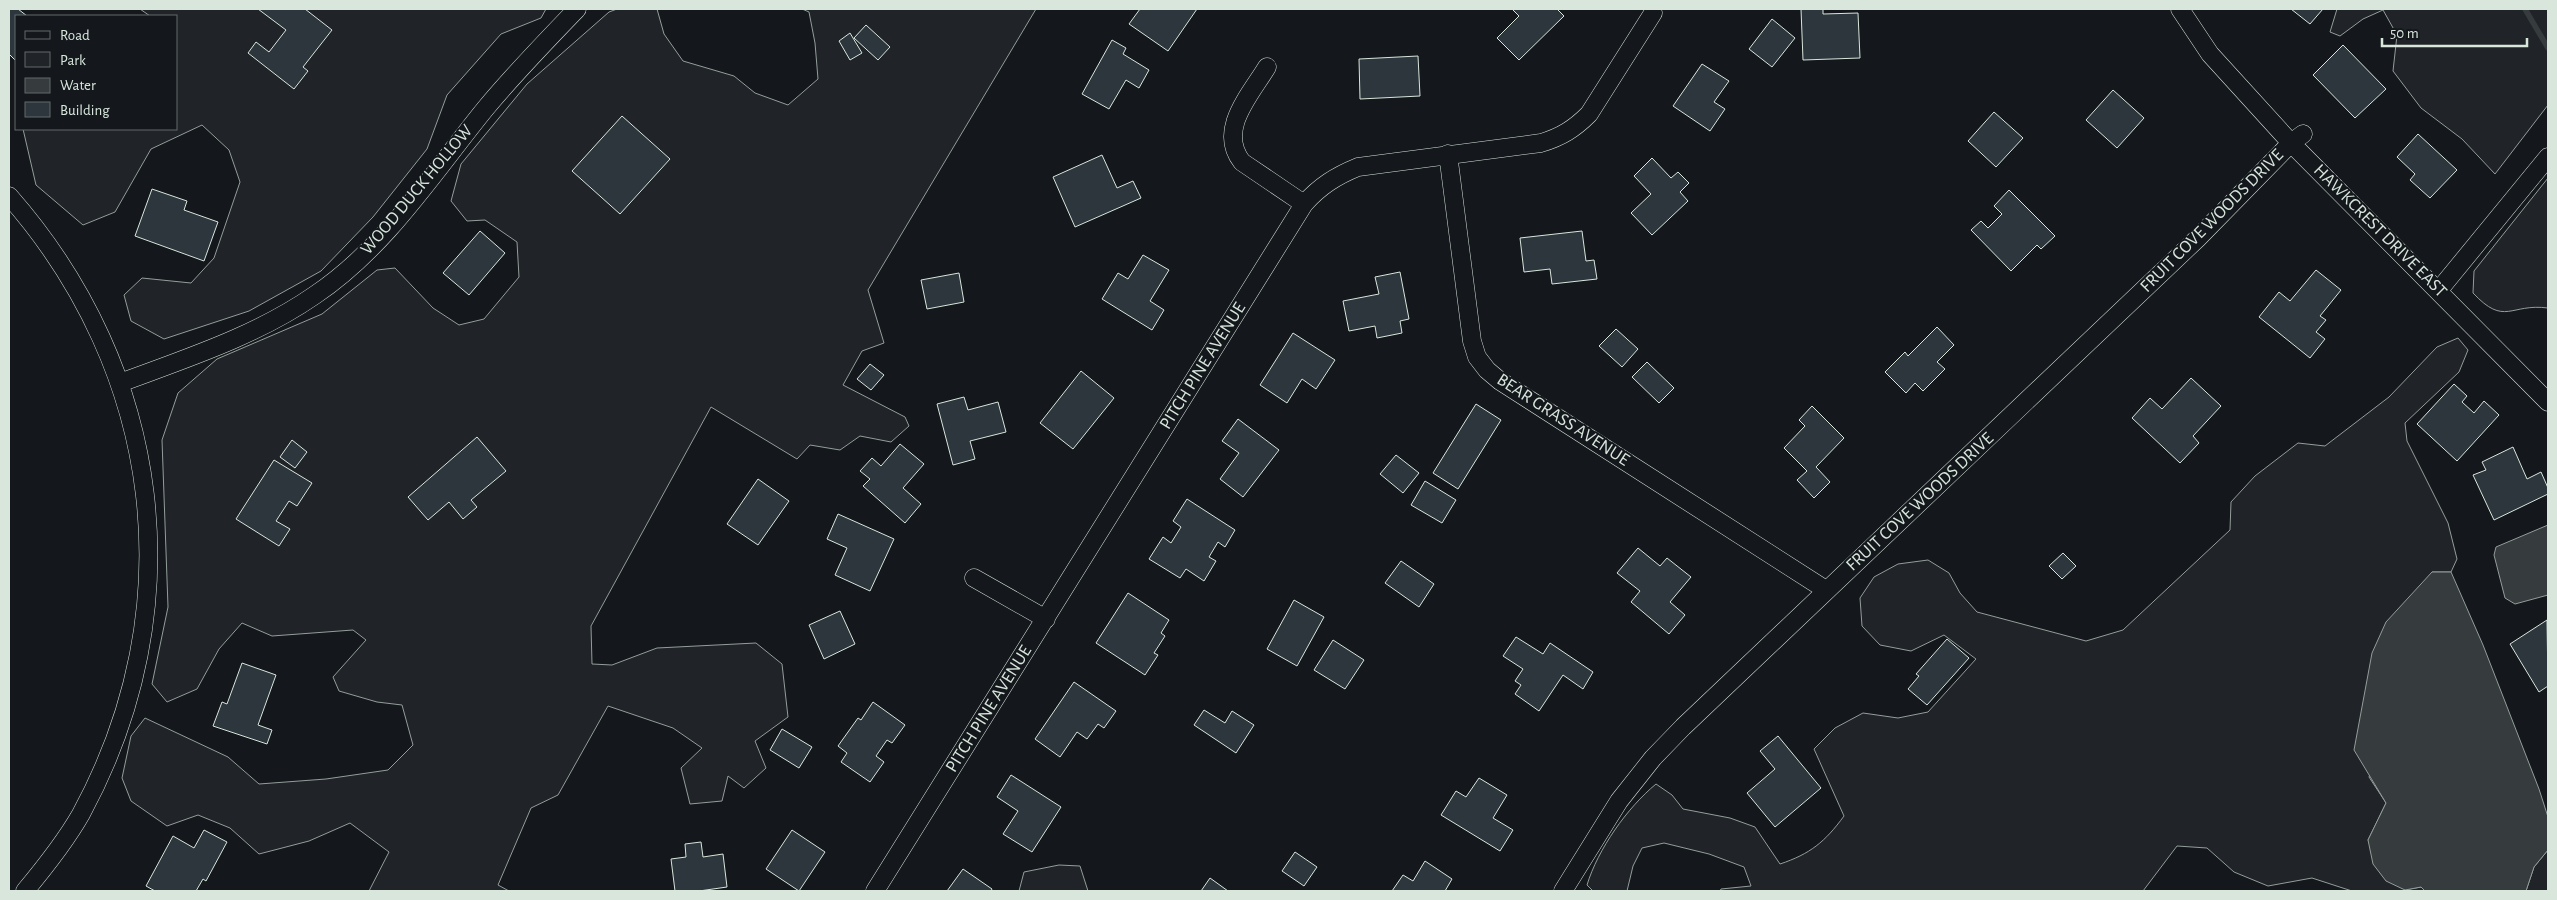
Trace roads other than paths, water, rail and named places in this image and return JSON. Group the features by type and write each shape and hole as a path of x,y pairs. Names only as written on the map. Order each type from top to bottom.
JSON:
{"street":[{"name":"WOOD DUCK HOLLOW","path":"120,383 237,339 286,314 345,272 385,234 488,106 577,9"},
{"name":"HAWKCREST DRIVE EAST","path":"2180,9 2210,54 2297,138 2439,290 2548,402"},
{"name":"PITCH PINE AVENUE","path":"875,891 1304,204 1315,192 1335,177 1358,166 1541,143 1559,137 1576,127 1589,114 1653,12"},
{"path":"1268,67 1235,122 1231,143 1235,154 1242,162 1304,204"},
{"name":"FRUIT COVE WOODS DRIVE","path":"1563,891 1619,801 1653,758 1826,590 2198,238 2297,138"},
{"name":"BEAR GRASS AVENUE","path":"1448,154 1472,341 1478,357 1487,370 1537,406 1826,590"},
{"path":"2439,290 2548,157"},
{"path":"9,196 54,252 78,289 98,328 120,383 134,430 144,484 149,538 148,600 137,670 123,720 100,777 80,816 54,855 25,891"},
{"path":"974,578 1046,619"}],"water":[{"path":"2548,525 2548,595 2515,604 2505,598 2494,555 2496,547"},
{"path":"2432,572 2451,572 2483,645 2548,817 2548,850 2534,867 2526,891 2425,891 2421,887 2405,890 2386,881 2373,864 2368,840 2386,803 2354,750 2372,653 2386,622"}],"waterway":[{"path":"2525,9 2548,48"}]}
